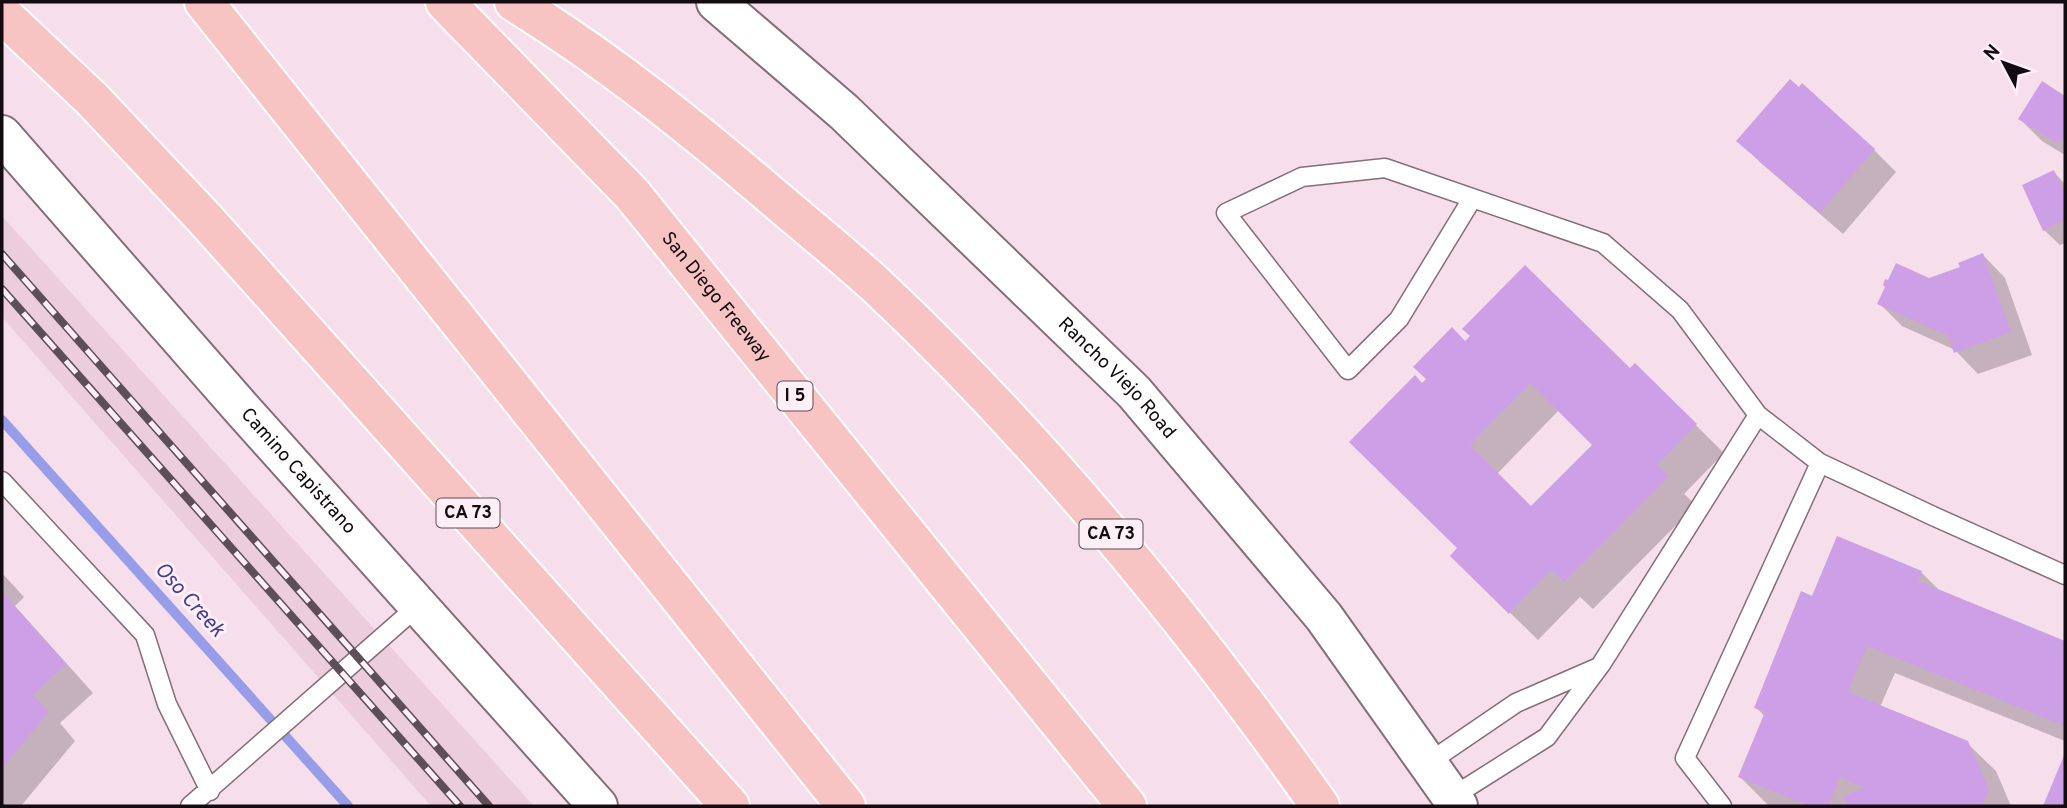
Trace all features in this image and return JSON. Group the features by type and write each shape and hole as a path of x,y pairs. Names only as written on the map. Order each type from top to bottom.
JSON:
{"highway":[{"path":"204,2 846,806"},
{"name":"San Diego Freeway","path":"444,2 632,194 1127,806"},
{"name":"CA 73","path":"513,2 559,30 700,134 875,285 1021,432 1140,568 1250,706 1320,806"},
{"name":"CA 73","path":"2,14 92,99 205,219 730,806"}],"main road":[{"name":"Rancho Viejo Road","path":"716,2 844,111 1134,393 1324,617 1455,802"},
{"name":"Camino Capistrano","path":"2,135 241,408 598,806"}],"lane":[{"path":"1472,199 1399,319 1348,370 1226,213 1302,177 1385,168 1604,243 1680,310 1758,415 1820,463 2065,575"},
{"path":"1455,802 1547,737 1599,667 1758,415"},
{"path":"1722,806 1685,758 1820,463"},
{"path":"2,481 145,635 167,704 210,791"},
{"path":"190,806 419,605"},
{"path":"1428,763 1516,703 1599,667"}],"shaded area":[{"path":"2,216 534,806 431,806 2,317"}],"building":[{"path":"1790,79 1799,87 1802,83 1875,149 1820,213 1736,141"},
{"path":"2042,81 2065,96 2065,140 2062,139 2059,144 2018,119"},
{"path":"2054,170 2065,194 2065,220 2043,231 2022,185"},
{"path":"1983,253 2011,332 1954,353 1947,333 1877,304 1885,287 1885,279 1888,280 1896,263 1929,278 1960,267 1958,263"},
{"path":"1525,265 1630,368 1635,363 1697,424 1657,465 1669,476 1564,582 1551,570 1509,614 1450,556 1457,548 1349,442 1415,375 1422,383 1426,379 1413,367 1452,327 1465,341 1470,336 1462,329","holes":["1530,383 1592,445 1531,506 1470,445"]},
{"path":"1837,536 1922,571 1918,581 2065,641 2065,726 1867,646 1848,692 1968,741 1989,790 1982,806 1847,806 1843,797 1864,787 1840,777 1828,806 1810,806 1738,777 1765,712 1754,708 1801,591 1812,596"},
{"path":"2,592 66,664 33,695 49,712 2,768"},
{"path":"2065,753 2065,806 2043,806"}],"waterway":[{"name":"Oso Creek","path":"2,420 348,806"}],"railway":[{"path":"2,254 489,806"},
{"path":"2,289 460,806"}]}
